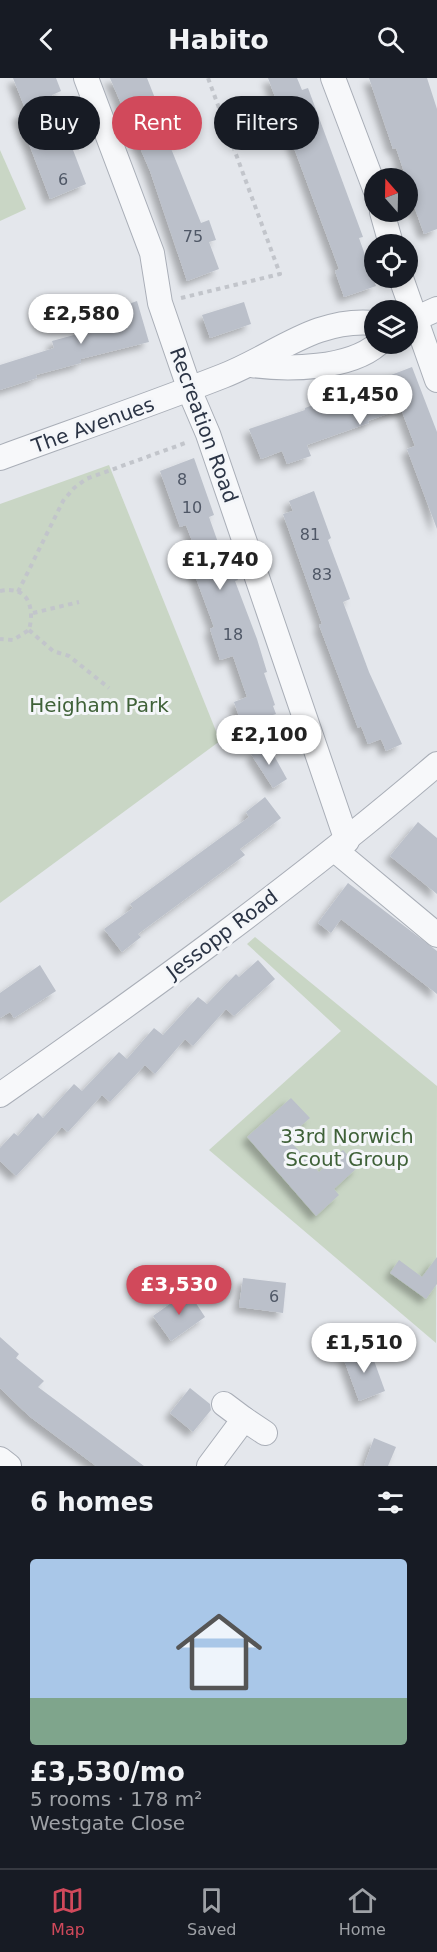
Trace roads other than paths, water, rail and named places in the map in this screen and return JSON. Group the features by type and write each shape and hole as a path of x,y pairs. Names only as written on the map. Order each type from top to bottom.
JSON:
{"street":[{"name":"Recreation Road","path":"86,78 152,253 160,303 208,434 341,846"},
{"path":"333,78 367,168"},
{"path":"418,318 437,309"},
{"name":"The Avenues","path":"0,458 252,365 294,338 330,326 364,324"},
{"path":"418,337 437,380"},
{"name":"The Avenues","path":"252,365 306,368 344,359 364,351"},
{"name":"Jessopp Road","path":"0,1095 97,1028 341,846 437,764"},
{"path":"341,846 437,935"},
{"path":"224,1404 265,1433"},
{"path":"209,1466 244,1419"},
{"path":"0,1459 9,1466"}],"park label":[{"name":"Heigham Park","path":"99,705"},
{"name":"33rd Norwich Scout Group","path":"347,1148"}]}
